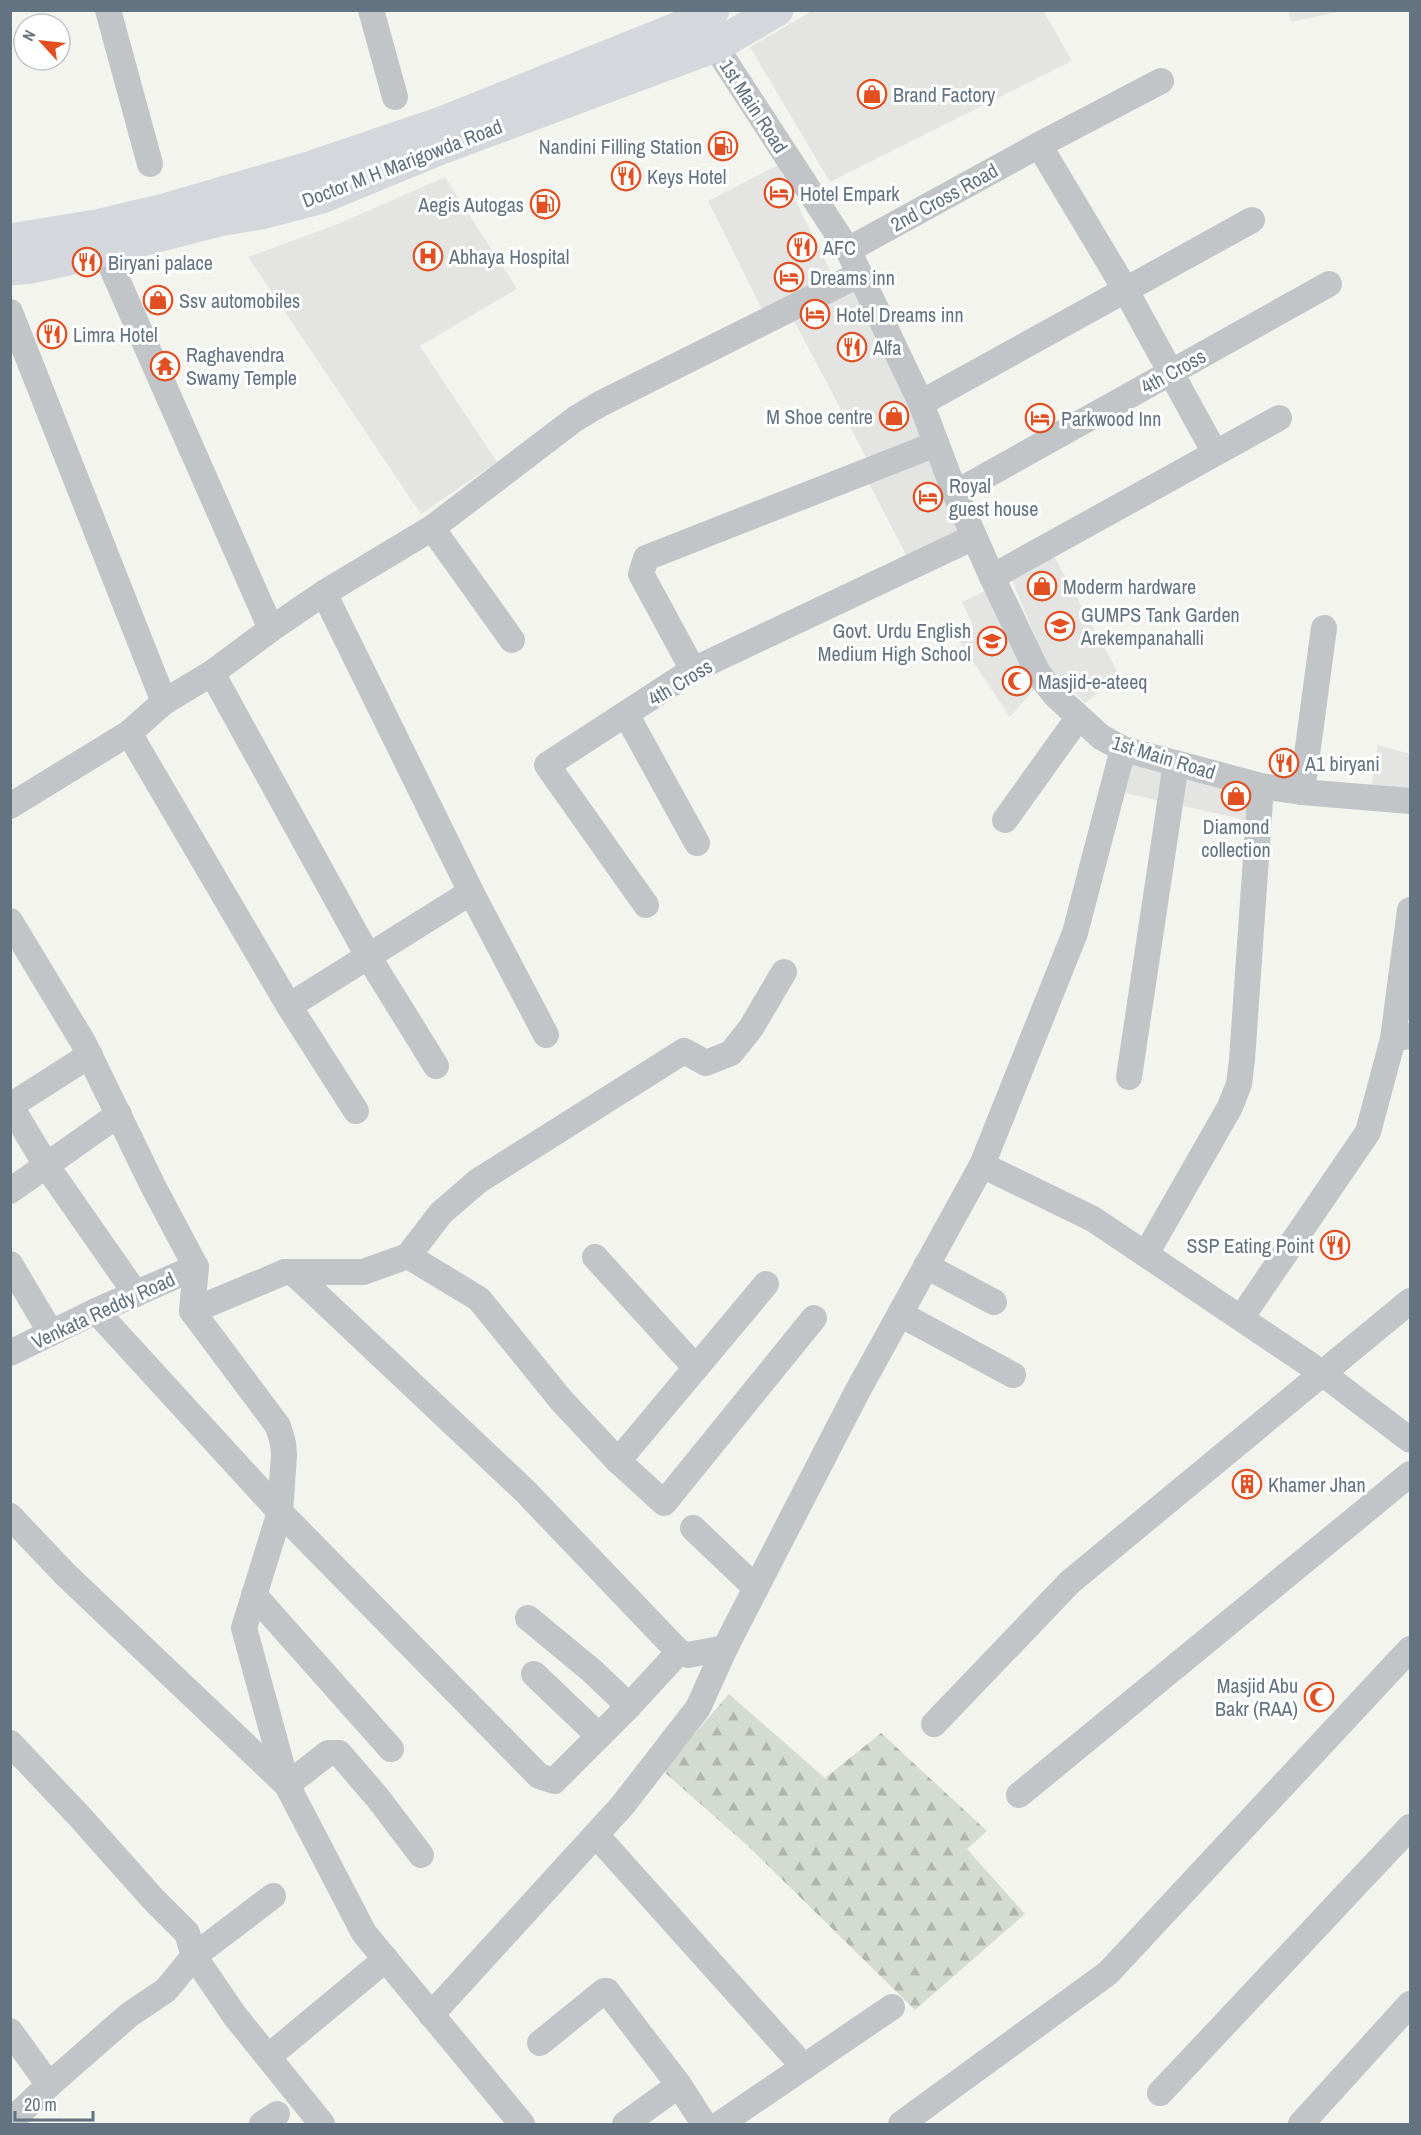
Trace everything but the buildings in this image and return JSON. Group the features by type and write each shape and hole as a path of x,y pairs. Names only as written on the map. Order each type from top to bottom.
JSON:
{"main road":[{"name":"Doctor M H Marigowda Road","path":"10,240 96,226 164,210 312,166 439,124 704,22 777,10"},
{"name":"Doctor M H Marigowda Road","path":"10,269 32,267 219,220 261,213 322,197 441,148 704,22"}],"street":[{"path":"108,10 150,164"},
{"path":"371,10 395,97"},
{"name":"1st Main Road","path":"704,22 848,250 921,403 955,493 992,577 1038,673 1056,696 1101,737 1123,749 1261,786 1302,792 1410,801"},
{"name":"2nd Cross Road","path":"848,250 1161,81"},
{"path":"1040,145 1125,289 1215,453"},
{"path":"921,403 1252,220"},
{"path":"104,250 271,628"},
{"path":"10,806 129,733 164,702 212,674 271,628 324,592 432,528 575,419 600,404 860,274"},
{"name":"4th Cross","path":"955,493 1329,284"},
{"path":"10,312 164,702"},
{"path":"992,577 1279,417"},
{"path":"693,670 641,574 646,558 936,444"},
{"path":"432,528 512,640"},
{"name":"4th Cross","path":"646,905 547,765 693,670 974,537"},
{"path":"324,592 471,892 546,1035"},
{"path":"1302,792 1324,628"},
{"path":"212,674 368,956 435,1066"},
{"path":"626,714 697,843"},
{"path":"1005,820 1078,718"},
{"path":"129,733 290,1006 356,1112"},
{"path":"431,2015 622,1806 698,1708 725,1648 756,1588 900,1314 982,1165 1075,933 1123,749"},
{"path":"1129,1077 1176,763"},
{"path":"1146,1254 1230,1107 1239,1084 1261,786"},
{"path":"290,1006 471,892"},
{"path":"1241,1318 1368,1132 1402,1038 1410,910"},
{"path":"10,921 90,1055 153,1186 196,1267 192,1311 278,1426 284,1455 280,1512 244,1628 288,1785 364,1933 522,2124"},
{"path":"192,1311 285,1272 363,1272 408,1256 441,1213 478,1181 684,1051 706,1063 731,1053 751,1028 784,972"},
{"path":"90,1055 11,1106 46,1165 135,1294"},
{"path":"10,1191 119,1114"},
{"path":"982,1165 1093,1219 1322,1373 1410,1440"},
{"path":"408,1256 479,1299 561,1400 618,1461 664,1503 814,1318"},
{"path":"595,1257 696,1368"},
{"path":"10,1264 51,1333"},
{"path":"926,1266 994,1302"},
{"name":"Venkata Reddy Road","path":"10,1353 96,1311 196,1267"},
{"path":"285,1272 297,1276 525,1491 679,1652 688,1655 725,1648"},
{"path":"618,1461 766,1284"},
{"path":"934,1724 1070,1582 1410,1301"},
{"path":"96,1311 280,1512 539,1776 554,1781 559,1778 679,1652"},
{"path":"900,1314 1013,1375"},
{"path":"1019,1795 1410,1474"},
{"path":"10,1516 65,1574 288,1785"},
{"path":"693,1528 756,1588"},
{"path":"254,1595 391,1749"},
{"path":"528,1618 591,1670 629,1706"},
{"path":"901,2124 1108,1973 1410,1649"},
{"path":"534,1674 599,1736"},
{"path":"10,1743 187,1933 194,1956 235,2016 322,2124"},
{"path":"288,1785 328,1753 339,1753 377,1797 421,1855"},
{"path":"1160,2093 1410,1827"},
{"path":"596,1835 804,2067"},
{"path":"10,2122 129,2015 166,1990 194,1956 273,1896"},
{"path":"268,2057 386,1959"},
{"path":"540,2043 604,1991 607,1991 679,2085 704,2124"},
{"path":"1301,2124 1410,2004"},
{"path":"720,2124 892,2007"},
{"path":"10,2031 49,2085"},
{"path":"625,2124 679,2085"}],"shaded area":[{"path":"1043,10 1072,61 830,182 750,47 812,11"},
{"path":"1288,10 1342,11 1291,22"},
{"path":"778,165 834,279 764,314 708,201"},
{"path":"445,177 517,289 420,346 497,462 421,514 248,257 338,224"},
{"path":"853,281 929,440 869,463 791,315"},
{"path":"932,454 965,532 909,560 868,482"},
{"path":"1054,556 1120,676 1085,703 1047,665 1011,578"},
{"path":"989,589 1035,688 1010,717 956,636 973,625 962,602"},
{"path":"1378,745 1410,754 1410,793 1371,787"},
{"path":"1129,763 1251,794 1250,821 1120,792"}],"green space":[{"path":"729,1694 825,1778 881,1733 987,1831 967,1849 1025,1914 915,2010 748,1846 663,1771"}],"place":[{"name":"Brand Factory","path":"872,94"},
{"name":"Nandini Filling Station","path":"723,146"},
{"name":"Keys Hotel","path":"626,176"},
{"name":"Hotel Empark","path":"779,193"},
{"name":"Aegis Autogas","path":"545,204"},
{"name":"AFC","path":"802,247"},
{"name":"Abhaya Hospital","path":"428,256"},
{"name":"Biryani palace","path":"87,262"},
{"name":"Dreams inn","path":"789,277"},
{"name":"Ssv automobiles","path":"158,300"},
{"name":"Hotel Dreams inn","path":"815,314"},
{"name":"Limra Hotel","path":"52,334"},
{"name":"Alfa","path":"852,347"},
{"name":"Raghavendra Swamy Temple","path":"165,366"},
{"name":"M Shoe centre","path":"894,416"},
{"name":"Parkwood Inn","path":"1040,418"},
{"name":"Royal guest house","path":"928,497"},
{"name":"Moderm hardware","path":"1042,586"},
{"name":"GUMPS Tank Garden Arekempanahalli","path":"1060,626"},
{"name":"Govt. Urdu English Medium High School","path":"992,641"},
{"name":"Masjid-e-ateeq","path":"1017,681"},
{"name":"A1 biryani","path":"1284,763"},
{"name":"Diamond collection","path":"1236,796"},
{"name":"SSP Eating Point","path":"1335,1245"},
{"name":"Khamer Jhan","path":"1247,1484"},
{"name":"Masjid Abu Bakr (RAA)","path":"1319,1697"}]}
